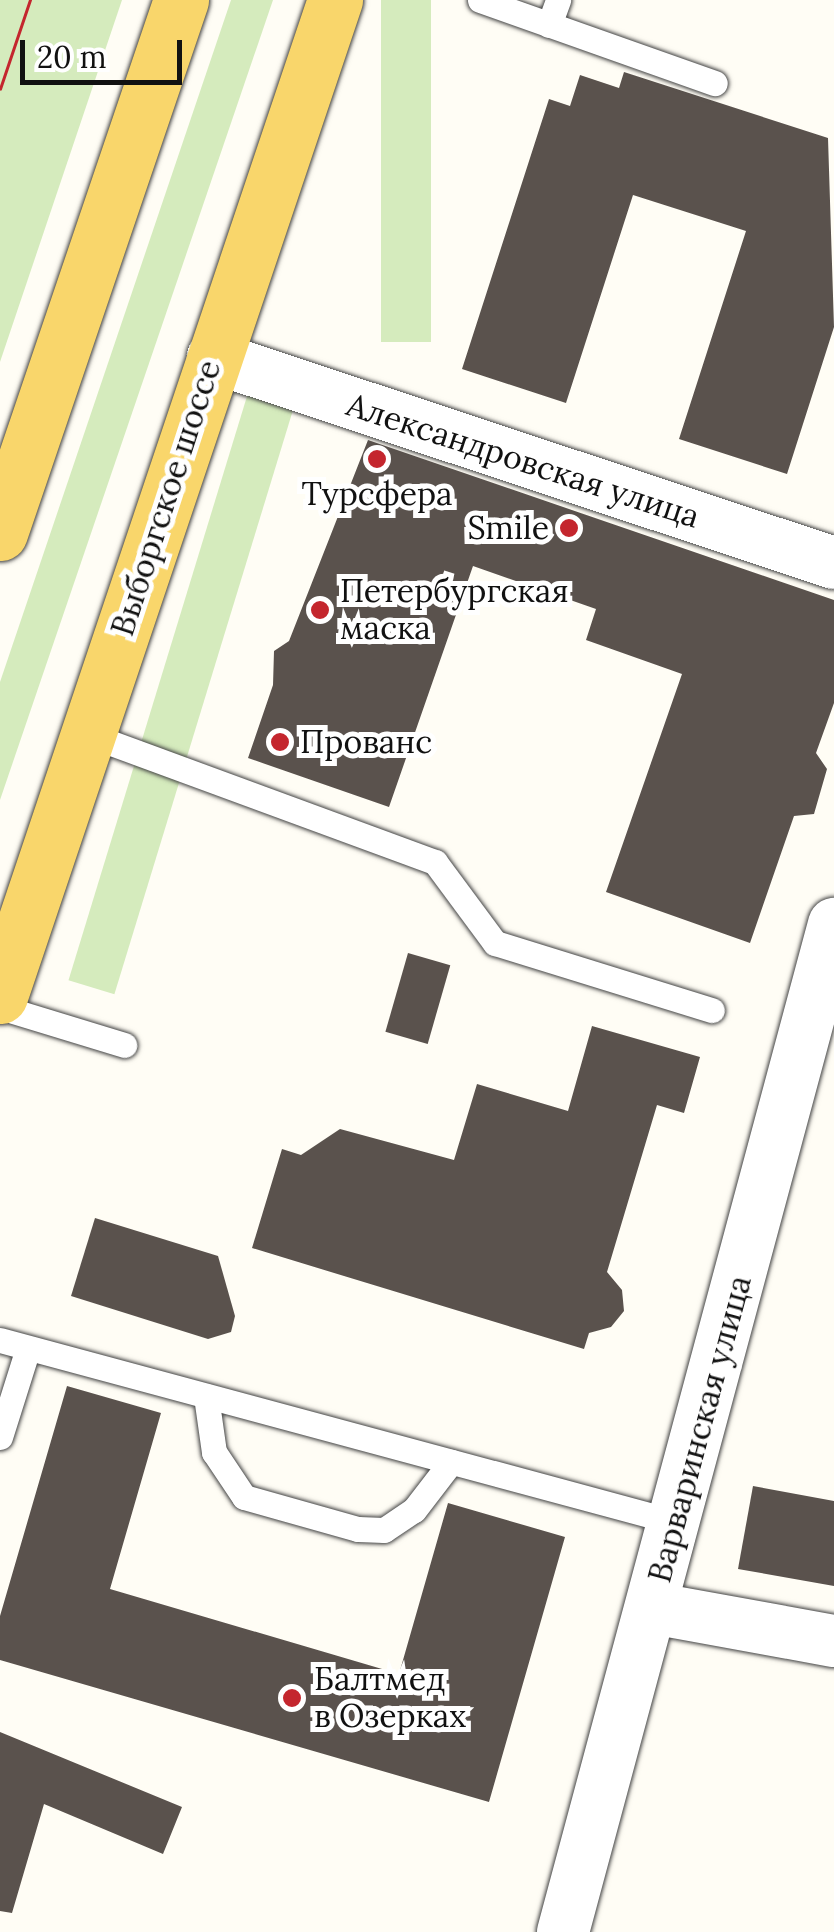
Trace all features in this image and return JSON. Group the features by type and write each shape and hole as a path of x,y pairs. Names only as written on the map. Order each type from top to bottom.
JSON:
{"main road":[{"path":"0,533 181,0"},
{"name":"Выборгское шоссе","path":"0,996 335,0"}],"street":[{"name":"Александровская улица","path":"213,357 834,563"},
{"name":"Варваринская улица","path":"563,1932 834,924"},
{"path":"652,1608 834,1642"}],"lane":[{"path":"480,0 553,12 715,83"},
{"path":"88,734 436,862 495,943 712,1010"},
{"path":"0,1007 124,1044"},
{"path":"0,1340 676,1522"},
{"path":"0,1437 28,1348"},
{"path":"206,1396 214,1452 244,1497 358,1529 384,1530 414,1510 451,1462"}],"green space":[{"path":"0,0 122,0 0,362"},
{"path":"231,0 273,0 0,800 0,682"},
{"path":"381,0 431,0 431,342 381,342"},
{"path":"248,393 294,407 114,994 68,980"}],"building":[{"path":"624,72 828,138 834,327 787,474 679,439 746,231 633,195 566,403 462,369 549,99 570,106 580,75 619,88"},
{"path":"368,440 834,600 834,703 816,753 827,769 814,814 794,816 750,943 606,892 682,674 586,640 596,609 473,566 389,807 248,758 273,685 274,651 289,641"},
{"path":"408,953 450,965 428,1044 385,1032"},
{"path":"592,1026 700,1057 684,1113 657,1105 607,1272 622,1290 624,1311 611,1327 589,1333 584,1349 252,1248 282,1149 301,1155 340,1129 454,1160 477,1084 568,1111"},
{"path":"95,1218 218,1256 235,1316 231,1332 208,1339 71,1296"},
{"path":"67,1386 161,1413 110,1589 399,1674 448,1503 565,1537 489,1802 0,1660 0,1616"},
{"path":"753,1486 834,1501 834,1586 738,1569"},
{"path":"0,1732 182,1807 163,1854 44,1804 12,1913 0,1911"}],"tram line":[{"path":"0,89 30,0"}],"place":[{"name":"Турсфера","path":"377,459"},
{"name":"Smile","path":"569,528"},
{"name":"Петербургская маска","path":"320,610"},
{"name":"Прованс","path":"280,742"},
{"name":"Балтмед в Озерках","path":"292,1698"}]}
